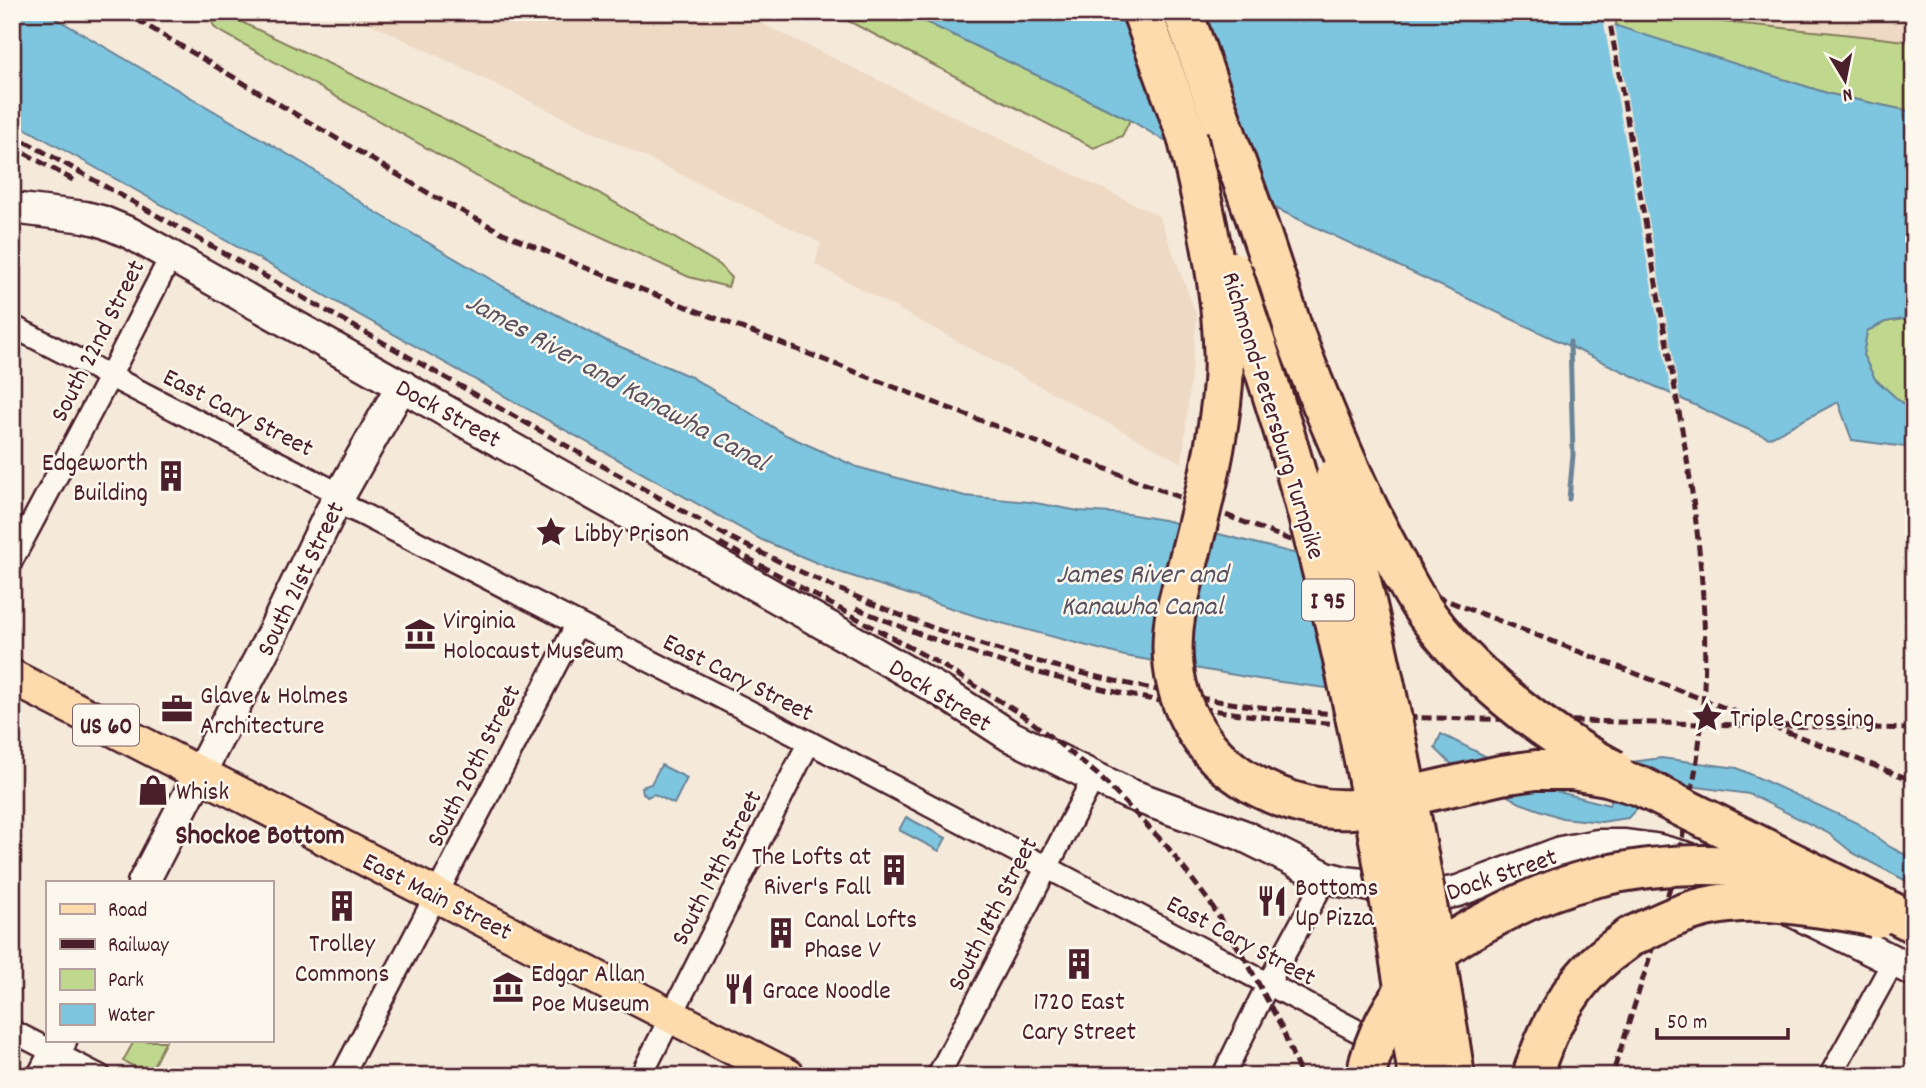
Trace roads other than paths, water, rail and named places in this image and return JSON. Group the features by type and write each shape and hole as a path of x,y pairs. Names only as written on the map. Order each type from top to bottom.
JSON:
{"highway":[{"name":"Richmond-Petersburg Turnpike","path":"1142,12 1276,406 1296,475 1335,626 1377,823 1418,1076"},
{"name":"Richmond-Petersburg Turnpike","path":"1184,12 1293,330 1342,504 1401,760 1428,903 1455,1076"},
{"path":"1186,136 1214,256 1224,346 1224,380 1210,468 1171,634 1172,662 1185,712 1214,755 1232,771 1260,789 1291,802 1336,810 1352,809 1488,778 1536,770 1607,776 1640,786 1914,923"},
{"path":"1293,330 1364,502 1420,604 1453,647 1497,690 1561,739 1607,766 1914,923"},
{"path":"1366,1076 1380,1032 1417,975 1443,949 1514,906 1554,890 1584,879 1630,869 1730,865 1779,871 1852,893"},
{"path":"1532,1076 1551,1027 1573,991 1602,958 1630,937 1670,918 1706,906 1754,901 1865,914 1907,955"}],"main road":[{"name":"Dock Street","path":"12,208 86,217 130,233 944,692 1001,732 1129,794 1242,835 1326,877 1409,896 1432,896 1458,891 1578,848 1625,845 1655,849 1695,861 1907,955"},
{"name":"South 21st Street","path":"144,881 339,498 402,385"},
{"name":"East Main Street","path":"12,677 789,1076"}],"street":[{"name":"South 22nd Street","path":"12,560 171,256"},
{"name":"East Cary Street","path":"12,326 328,488 351,509 809,742 1442,1076"},
{"name":"South 20th Street","path":"342,1076 577,624"},
{"name":"South 19th Street","path":"641,1076 809,742"},
{"name":"South 18th Street","path":"938,1076 1094,776"},
{"path":"1223,1076 1268,984 1326,877"},
{"path":"1830,1076 1907,955"},
{"path":"12,1031 53,1056 100,1076"}],"water":[{"name":"James River and Kanawha Canal","path":"12,12 45,12 306,165 372,210 504,287 607,341 691,377 786,435 857,467 965,496 1164,520 1305,556 1364,693 1258,679 1125,656 979,617 839,572 762,540 12,121"},
{"path":"905,12 1573,12 1830,94 1914,112 1914,325 1903,319 1885,322 1867,331 1863,355 1875,379 1904,405 1914,405 1914,448 1852,440 1838,402 1769,438 1735,424 1275,208 1130,120"},
{"path":"1441,734 1555,791 1609,805 1632,762 1661,758 1737,768 1857,823 1890,847 1914,859 1914,885 1853,853 1828,833 1749,794 1661,782 1628,818 1601,822 1562,818 1520,803 1449,762 1435,748"},
{"path":"661,765 687,778 674,804 654,794 647,797 643,793 642,787 651,784"},
{"path":"906,817 946,838 939,851 899,830"}],"waterway":[{"path":"1569,499 1573,455 1570,342"}],"railway":[{"path":"124,12 435,197 503,233 581,266 1914,781"},
{"path":"1608,12 1691,483 1702,577 1705,671 1696,763 1678,854 1654,943 1612,1076"},
{"path":"12,134 729,537 868,602 924,625 987,646 1057,667 1166,692 1274,709 1423,718 1914,729"},
{"path":"12,146 73,180"},
{"path":"720,543 940,664 1027,718 1098,775 1166,845 1211,904 1247,962 1281,1026 1301,1076"},
{"path":"856,608 988,658 1056,678 1126,694 1266,717 1407,727"}],"place":[{"name":"Edgeworth Building","path":"171,476"},
{"name":"Libby Prison","path":"551,532"},
{"name":"Virginia Holocaust Museum","path":"420,634"},
{"name":"Glave & Holmes Architecture","path":"177,709"},
{"name":"Triple Crossing","path":"1707,717"},
{"name":"Whisk","path":"153,790"},
{"name":"The Lofts at River's Fall","path":"894,870"},
{"name":"Bottoms Up Pizza","path":"1272,901"},
{"name":"Trolley Commons","path":"342,906"},
{"name":"Canal Lofts Phase V","path":"781,933"},
{"name":"1720 East Cary Street","path":"1079,964"},
{"name":"Edgar Allan Poe Museum","path":"508,987"},
{"name":"Grace Noodle","path":"739,989"}],"district":[{"name":"Shockoe Bottom","path":"260,833"}]}
